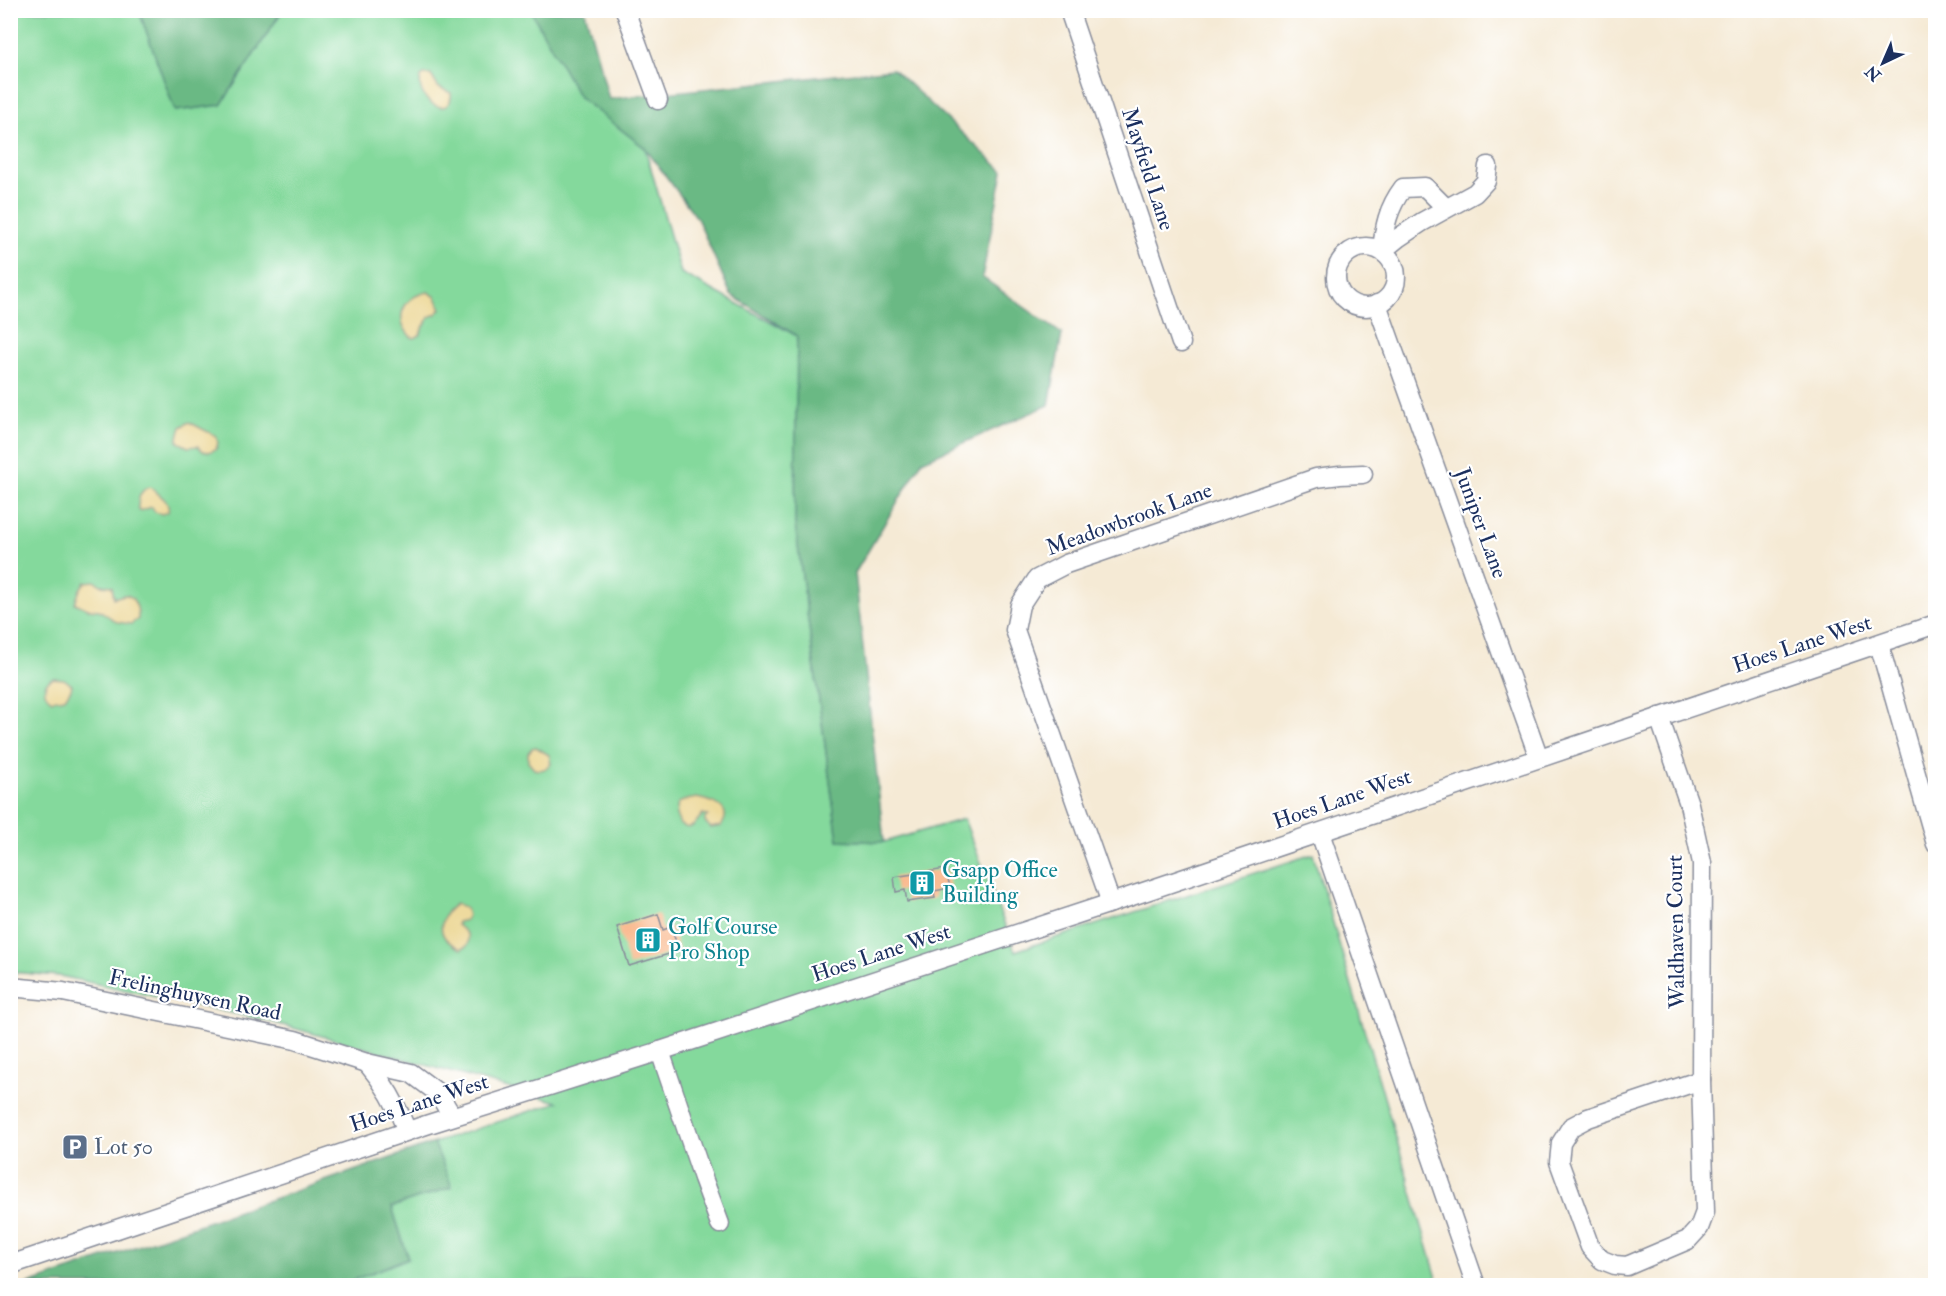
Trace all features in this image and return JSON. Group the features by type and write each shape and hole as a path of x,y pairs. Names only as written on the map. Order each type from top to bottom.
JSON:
{"street":[{"path":"625,10 658,100"},
{"name":"Mayfield Lane","path":"1069,10 1181,343"},
{"path":"1382,251 1398,238 1446,208 1475,193 1486,181 1488,166"},
{"path":"1382,251 1385,224 1393,201 1403,188 1425,187 1446,208"},
{"path":"1367,246 1382,251 1392,262 1396,275 1390,295 1383,302 1371,307 1350,303 1341,294 1337,285 1338,266 1344,256 1355,249 1367,246"},
{"name":"Juniper Lane","path":"1377,304 1539,758"},
{"name":"Meadowbrook Lane","path":"1111,903 1015,630 1020,605 1036,579 1066,564 1316,478 1363,474"},
{"name":"Hoes Lane West","path":"10,1265 452,1116 660,1051 1111,903 1935,624"},
{"path":"1879,644 1935,844"},
{"name":"Waldhaven Court","path":"1659,717 1689,804 1702,863 1701,1080 1705,1212 1699,1228 1688,1240 1627,1266 1615,1265 1602,1260 1590,1247 1559,1162 1561,1143 1570,1127 1588,1118 1701,1080"},
{"path":"1320,833 1476,1286"},
{"name":"Frelinghuysen Road","path":"10,987 63,992 295,1040 367,1064 411,1072 438,1093 452,1116"},
{"path":"660,1051 720,1224"},
{"path":"367,1064 384,1083 407,1131"}],"green space":[{"path":"139,10 282,11 221,105 175,111"},
{"path":"10,11 139,11 176,111 221,105 282,11 531,11 579,97 645,148 681,273 797,336 795,524 838,840 884,842 964,819 1015,951 1313,854 1439,1285 341,1285 408,1258 392,1207 451,1187 434,1143 558,1102 268,1021 60,976 11,972"},
{"path":"531,11 585,11 609,99 893,69 1003,171 982,277 1062,334 1049,405 922,461 855,573 884,842 838,840 795,524 797,336 731,295 697,218 645,148 579,97"},
{"path":"434,1143 452,1187 392,1207 408,1258 341,1285 26,1285"}],"sand":[{"path":"431,75 438,87 451,93 450,101 446,106 434,105 423,94 420,86 421,77"},
{"path":"428,292 436,297 441,309 429,317 420,335 415,338 411,337 403,323 403,309 412,298"},
{"path":"189,422 216,436 218,443 216,449 209,452 203,451 198,446 188,447 178,442 181,427"},
{"path":"150,487 166,501 168,512 162,514 155,512 152,507 140,511 138,501 140,495"},
{"path":"95,581 101,585 112,586 114,598 124,595 131,597 137,608 138,619 131,624 117,622 99,610 88,609 75,603 85,582"},
{"path":"53,678 64,679 72,685 65,698 52,700 46,695 45,686"},
{"path":"536,747 549,755 551,764 545,769 534,769 528,762 528,753"},
{"path":"697,798 720,806 725,814 721,826 711,828 705,822 708,816 703,814 693,826 688,828 680,825 676,815 678,803"},
{"path":"456,904 465,907 468,915 466,920 457,922 457,925 467,934 468,939 467,946 461,949 448,941 441,930 445,914"}],"building":[{"name":"Gsapp Office Building","path":"946,869 950,888 934,891 935,898 907,902 905,890 896,892 894,877"},
{"name":"Golf Course Pro Shop","path":"658,914 663,930 671,927 679,951 629,966 617,927"}],"place":[{"name":"Gsapp Office Building","path":"922,883"},
{"name":"Golf Course Pro Shop","path":"648,940"},
{"name":"Lot 50","path":"75,1147"}]}
